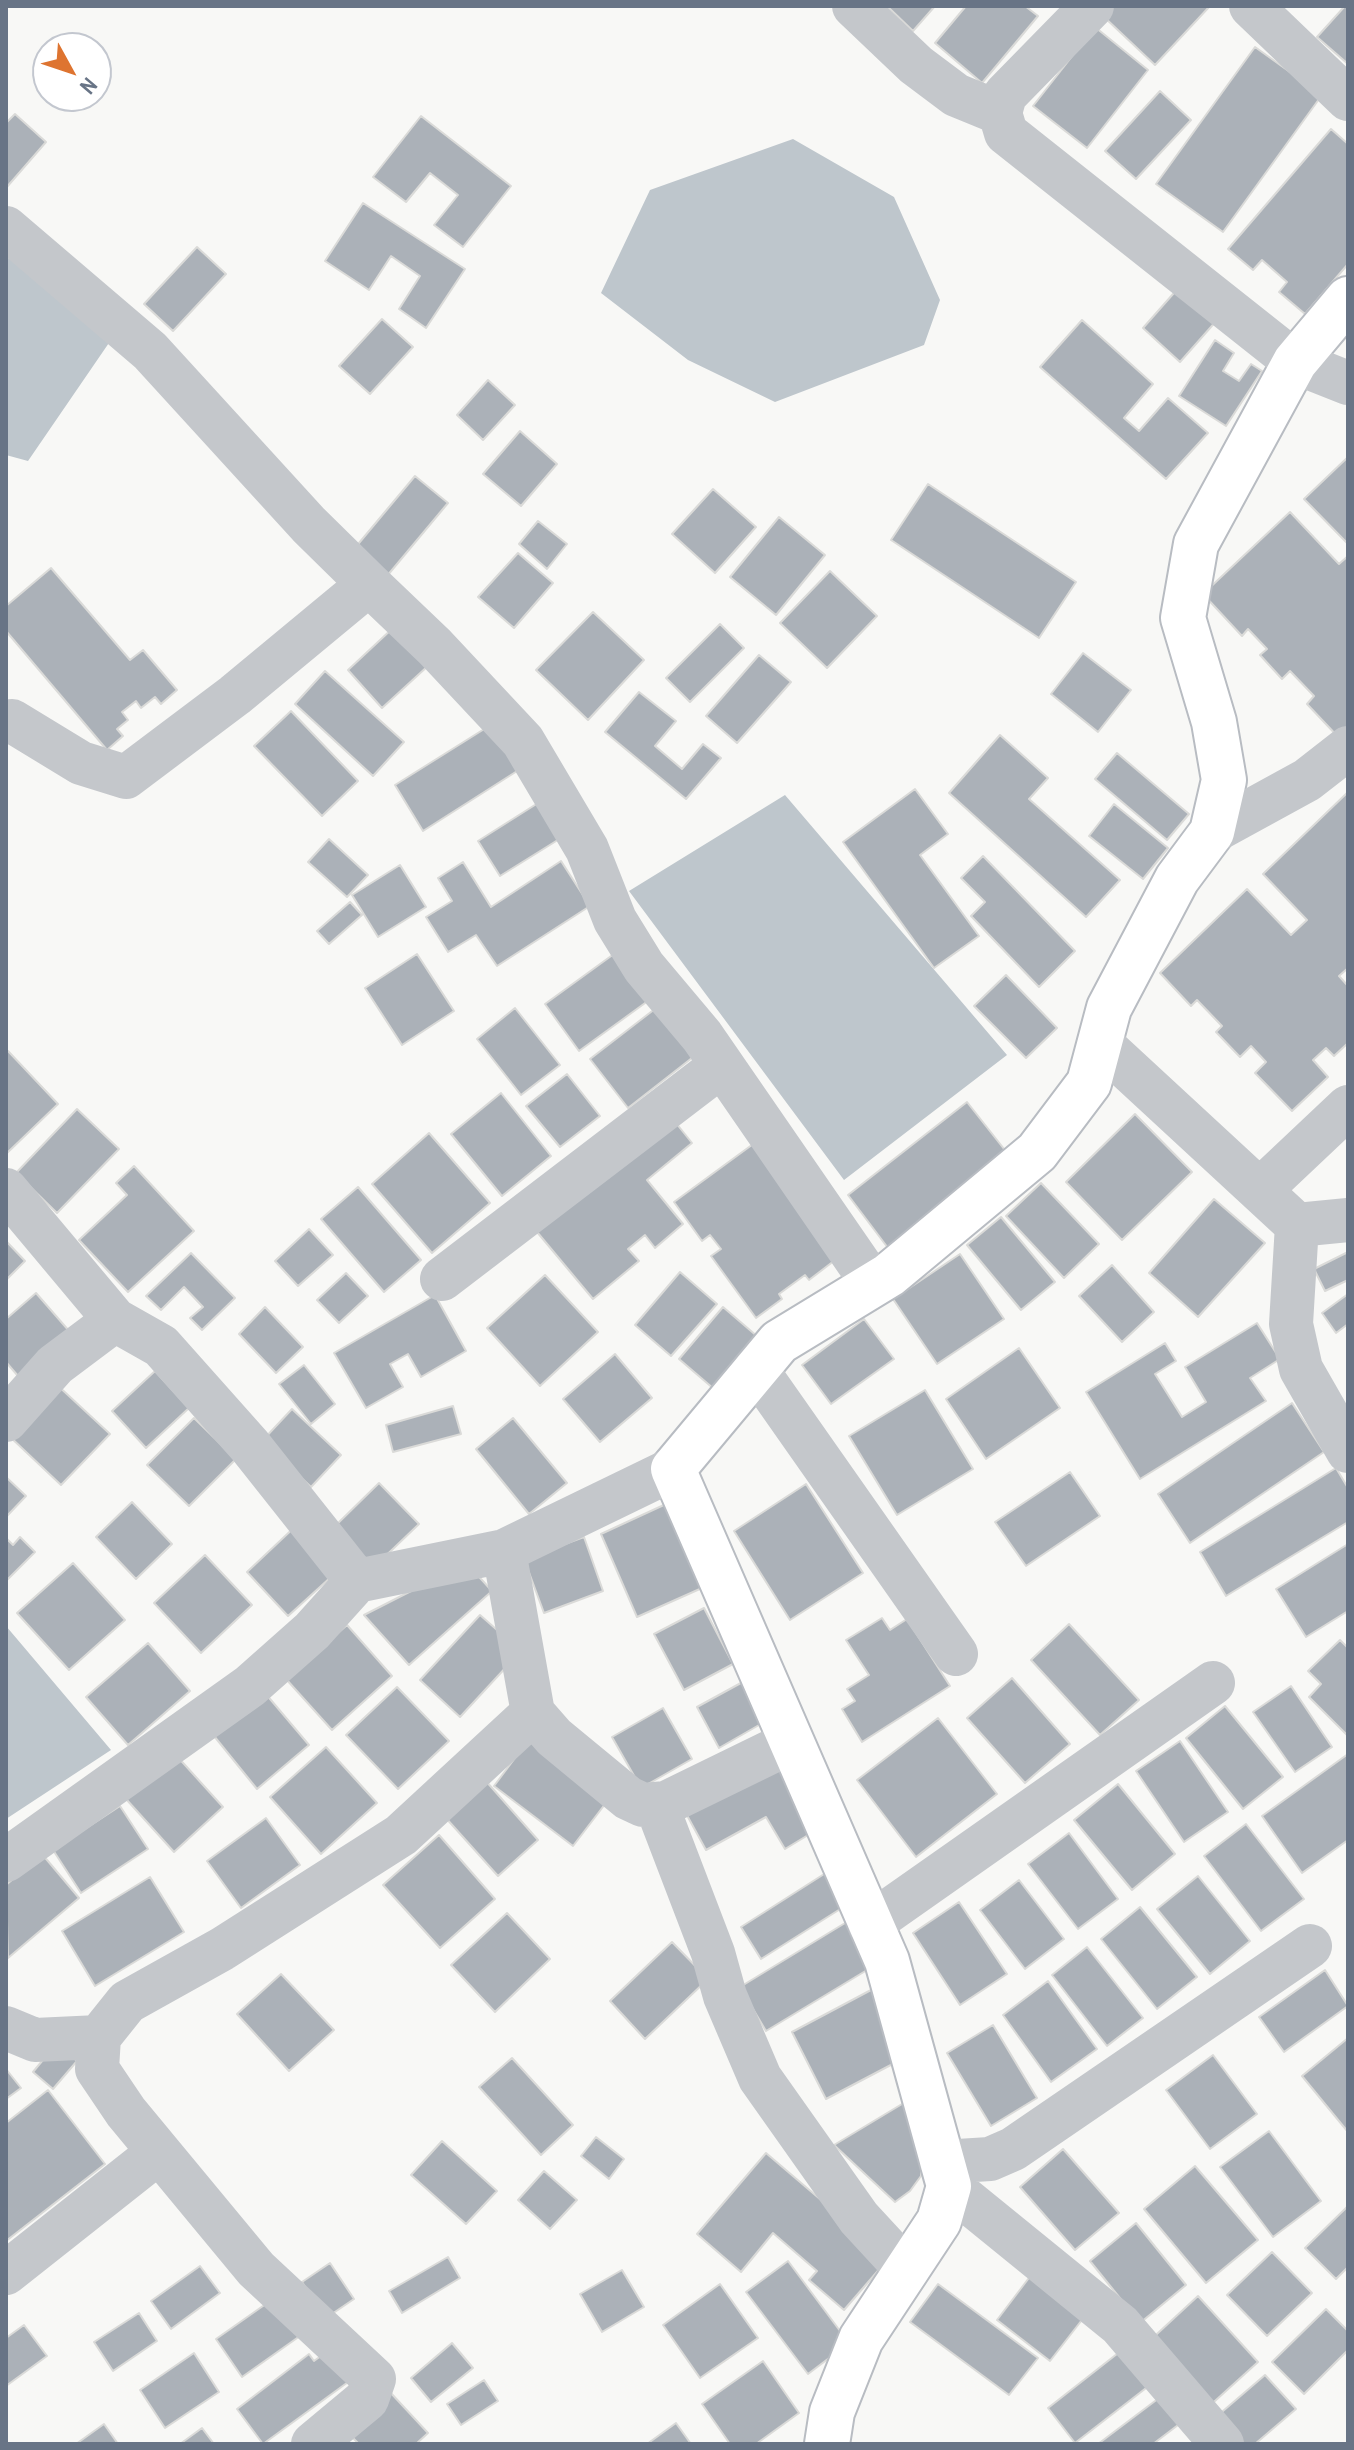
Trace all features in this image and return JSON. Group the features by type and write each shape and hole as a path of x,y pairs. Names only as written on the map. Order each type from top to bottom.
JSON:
{"street":[{"path":"854,6 916,65 956,95 1000,113"},
{"path":"1092,6 1005,95 1000,113 1006,133 1295,362 1348,383"},
{"path":"1251,6 1348,99"},
{"path":"6,228 150,351 309,525 435,647 523,741 587,849 615,920 637,955 722,1065 873,1284"},
{"path":"6,1860 250,1686 312,1631 357,1581 504,1551 673,1469 779,1342 889,1275 1037,1152 1089,1083 1109,1008 1177,879 1212,832 1224,780 1214,722 1183,618 1196,544 1295,362 1348,299"},
{"path":"6,722 12,721 81,763 126,777 235,695 369,584"},
{"path":"1212,832 1307,780 1348,748"},
{"path":"1100,1043 1297,1225 1348,1220"},
{"path":"442,1279 722,1065"},
{"path":"1260,1190 1348,1107"},
{"path":"6,1190 115,1320 161,1346 250,1446 357,1581"},
{"path":"1297,1225 1291,1324 1301,1369 1348,1451"},
{"path":"6,1420 55,1365 115,1320"},
{"path":"756,1369 956,1654"},
{"path":"673,1469 887,1961 946,2174 939,2221 861,2339 832,2412 827,2444"},
{"path":"504,1551 533,1713 554,1737 628,1798 643,1805 666,1803 791,1742"},
{"path":"870,1924 1213,1683"},
{"path":"313,2444 367,2399 374,2379 256,2269 159,2152 97,2069 99,2037 127,2002 222,1949 401,1835 533,1713"},
{"path":"656,1804 713,1953 725,1996 760,2078 859,2218 907,2270"},
{"path":"946,2174 1013,2149 1310,1946"},
{"path":"6,2028 35,2040 99,2037"},
{"path":"6,2273 159,2152"},
{"path":"946,2174 1120,2325 1222,2444"}],"shaded area":[{"path":"793,139 894,197 940,300 924,345 775,402 688,360 601,293 650,190"},
{"path":"6,257 57,286 113,337 28,461 6,455"},
{"path":"785,795 1007,1055 844,1180 629,891"},
{"path":"6,1626 111,1750 6,1819"}],"building":[{"path":"887,6 935,6 913,31"},
{"path":"966,6 1025,6 1038,16 982,83 935,43"},
{"path":"1113,6 1210,6 1155,65 1103,16"},
{"path":"1348,6 1348,64 1317,37"},
{"path":"1095,27 1148,70 1087,148 1033,106"},
{"path":"1255,47 1322,95 1223,232 1156,184"},
{"path":"1160,91 1191,120 1136,179 1105,151"},
{"path":"15,114 46,142 6,188 6,123"},
{"path":"421,116 511,186 463,247 434,225 458,195 430,173 406,202 373,177"},
{"path":"1331,129 1348,144 1348,264 1305,314 1279,292 1287,282 1262,260 1253,270 1228,249"},
{"path":"363,203 465,269 426,328 399,309 420,276 391,256 369,290 325,261"},
{"path":"197,247 226,274 173,331 144,304"},
{"path":"1181,285 1218,319 1180,362 1143,328"},
{"path":"382,319 413,347 370,394 339,366"},
{"path":"1082,320 1153,384 1124,418 1139,431 1168,398 1208,433 1166,479 1040,367"},
{"path":"1215,340 1234,353 1223,371 1239,381 1251,364 1262,371 1226,426 1179,396"},
{"path":"488,380 515,405 483,440 457,415"},
{"path":"520,431 557,464 521,506 483,474"},
{"path":"1348,457 1348,544 1304,499"},
{"path":"415,476 448,503 387,576 354,549"},
{"path":"928,484 1076,582 1039,638 891,540"},
{"path":"713,489 756,527 715,573 672,534"},
{"path":"1290,512 1339,564 1348,556 1348,733 1341,740 1307,704 1314,696 1290,671 1282,679 1260,655 1267,649 1248,629 1242,636 1203,594"},
{"path":"779,517 825,555 776,615 730,577"},
{"path":"538,521 567,544 547,569 519,544"},
{"path":"518,553 553,583 514,628 478,597"},
{"path":"51,568 130,660 143,650 177,690 161,704 155,697 141,708 136,701 122,712 128,720 117,729 123,736 107,750 6,631 6,606"},
{"path":"830,571 877,616 827,668 780,623"},
{"path":"593,612 644,660 588,720 536,670"},
{"path":"720,624 744,648 690,702 666,678"},
{"path":"394,627 429,665 382,708 348,670"},
{"path":"1083,653 1131,690 1098,732 1051,694"},
{"path":"759,655 791,682 737,743 706,716"},
{"path":"325,671 404,742 373,776 295,704"},
{"path":"639,692 676,721 655,746 682,769 703,744 721,758 686,799 605,732"},
{"path":"291,711 358,781 322,816 254,746"},
{"path":"497,721 525,766 423,831 395,785"},
{"path":"1000,735 1048,778 1029,799 1120,880 1086,917 949,793"},
{"path":"1117,753 1189,814 1167,840 1095,779"},
{"path":"915,789 948,834 920,855 979,936 934,968 843,842"},
{"path":"1348,792 1348,968 1339,976 1348,986 1348,1043 1334,1056 1326,1048 1313,1060 1328,1077 1292,1111 1255,1073 1266,1062 1251,1046 1240,1057 1216,1032 1222,1026 1197,1000 1191,1006 1160,973 1247,889 1291,935 1307,920 1263,874"},
{"path":"538,803 561,838 500,876 478,841"},
{"path":"1114,804 1168,848 1143,879 1089,836"},
{"path":"329,839 368,875 347,897 308,862"},
{"path":"983,856 1075,951 1039,987 971,916 985,902 961,878"},
{"path":"561,861 590,906 497,966 476,935 448,952 426,917 452,901 438,878 463,862 491,907"},
{"path":"400,865 426,907 378,937 352,895"},
{"path":"350,902 362,915 329,944 317,931"},
{"path":"618,951 652,998 579,1051 545,1004"},
{"path":"417,954 454,1011 402,1045 365,988"},
{"path":"1006,975 1057,1028 1026,1058 974,1006"},
{"path":"660,1005 697,1054 628,1108 590,1059"},
{"path":"515,1008 560,1065 521,1095 477,1039"},
{"path":"8,1051 58,1104 6,1154 6,1053"},
{"path":"567,1074 600,1116 560,1147 526,1106"},
{"path":"501,1093 551,1156 502,1196 451,1134"},
{"path":"967,1102 1008,1154 888,1248 848,1195"},
{"path":"77,1109 119,1149 57,1213 16,1173"},
{"path":"668,1113 692,1143 647,1180 683,1224 655,1248 645,1235 628,1249 639,1261 593,1299 532,1226"},
{"path":"1135,1114 1192,1172 1122,1240 1066,1182"},
{"path":"429,1133 490,1203 432,1253 372,1184"},
{"path":"760,1139 843,1254 809,1280 805,1275 779,1294 782,1299 756,1318 711,1256 721,1249 710,1235 702,1241 674,1202"},
{"path":"134,1166 194,1231 128,1292 79,1240 127,1195 116,1183"},
{"path":"1041,1183 1099,1244 1064,1278 1006,1216"},
{"path":"358,1187 421,1260 384,1292 321,1219"},
{"path":"1214,1199 1265,1243 1198,1317 1149,1273"},
{"path":"1001,1217 1055,1282 1021,1310 967,1245"},
{"path":"309,1229 333,1255 298,1286 275,1261"},
{"path":"6,1241 25,1261 6,1280"},
{"path":"1348,1252 1348,1280 1325,1291 1314,1269"},
{"path":"191,1253 235,1298 202,1330 190,1318 203,1307 184,1287 161,1310 146,1296"},
{"path":"960,1254 1004,1319 937,1364 893,1299"},
{"path":"1112,1265 1154,1312 1122,1342 1079,1296"},
{"path":"680,1272 717,1304 671,1356 635,1325"},
{"path":"346,1273 368,1296 339,1323 317,1300"},
{"path":"545,1275 598,1332 540,1386 487,1328"},
{"path":"36,1293 70,1332 18,1376 6,1362 6,1319"},
{"path":"1348,1294 1348,1324 1336,1333 1322,1313"},
{"path":"435,1295 466,1351 421,1377 408,1354 390,1364 403,1387 366,1408 334,1353"},
{"path":"265,1307 303,1347 276,1373 239,1334"},
{"path":"723,1307 758,1337 714,1389 679,1359"},
{"path":"864,1319 894,1359 831,1404 802,1365"},
{"path":"1257,1323 1280,1359 1250,1378 1266,1401 1140,1479 1086,1392 1165,1343 1176,1361 1155,1374 1182,1417 1206,1402 1185,1367"},
{"path":"1019,1348 1060,1408 986,1459 946,1399"},
{"path":"615,1354 652,1398 600,1442 563,1399"},
{"path":"304,1365 335,1404 311,1424 279,1384"},
{"path":"155,1371 189,1408 146,1448 112,1411"},
{"path":"55,1383 110,1434 61,1485 7,1434"},
{"path":"925,1390 973,1469 897,1515 849,1436"},
{"path":"1292,1403 1324,1452 1190,1543 1158,1494"},
{"path":"453,1406 461,1434 393,1452 386,1425"},
{"path":"292,1409 341,1455 311,1487 262,1441"},
{"path":"194,1418 236,1459 189,1506 147,1465"},
{"path":"513,1418 567,1483 529,1514 476,1449"},
{"path":"1336,1468 1348,1488 1348,1522 1226,1596 1200,1552"},
{"path":"1070,1472 1100,1516 1026,1566 995,1522"},
{"path":"6,1477 26,1496 6,1517"},
{"path":"379,1483 419,1524 373,1568 333,1528"},
{"path":"806,1484 863,1573 790,1620 734,1531"},
{"path":"132,1502 172,1544 136,1579 96,1537"},
{"path":"666,1504 702,1588 637,1617 601,1534"},
{"path":"300,1522 342,1567 288,1616 247,1572"},
{"path":"20,1537 35,1552 7,1580 6,1538 13,1545"},
{"path":"584,1537 603,1591 544,1613 524,1559"},
{"path":"1348,1544 1348,1611 1306,1637 1276,1589"},
{"path":"205,1555 252,1605 201,1653 154,1603"},
{"path":"73,1563 125,1620 69,1670 17,1613"},
{"path":"470,1567 492,1591 409,1665 364,1615 417,1588"},
{"path":"704,1608 733,1664 684,1690 654,1634"},
{"path":"480,1615 521,1651 460,1717 420,1680"},
{"path":"882,1618 890,1630 907,1619 950,1686 862,1742 842,1709 855,1701 847,1689 869,1675 846,1640"},
{"path":"1069,1624 1139,1700 1100,1735 1031,1660"},
{"path":"347,1625 392,1676 332,1730 286,1679"},
{"path":"1340,1640 1348,1648 1348,1736 1309,1697 1321,1684 1308,1671"},
{"path":"148,1643 190,1691 128,1745 86,1697"},
{"path":"750,1678 773,1717 719,1748 697,1707"},
{"path":"1012,1678 1070,1744 1025,1783 967,1718"},
{"path":"1291,1686 1332,1747 1295,1772 1253,1712"},
{"path":"397,1687 449,1741 398,1789 346,1735"},
{"path":"265,1693 309,1745 257,1789 214,1736"},
{"path":"1225,1706 1283,1777 1243,1809 1186,1738"},
{"path":"663,1708 692,1759 641,1788 612,1737"},
{"path":"938,1718 997,1794 916,1857 857,1780"},
{"path":"533,1734 612,1795 573,1846 494,1786"},
{"path":"1180,1741 1228,1812 1184,1842 1136,1771"},
{"path":"326,1747 377,1803 321,1854 270,1797"},
{"path":"782,1752 823,1826 785,1849 766,1817 706,1850 683,1808"},
{"path":"175,1754 223,1807 174,1852 126,1799"},
{"path":"1348,1754 1348,1840 1302,1873 1262,1816"},
{"path":"485,1780 538,1840 498,1876 445,1817"},
{"path":"1118,1784 1175,1854 1132,1890 1074,1820"},
{"path":"120,1806 148,1849 81,1893 53,1850"},
{"path":"266,1818 300,1865 241,1908 207,1861"},
{"path":"1246,1824 1304,1899 1261,1931 1204,1856"},
{"path":"1069,1833 1118,1899 1078,1929 1028,1864"},
{"path":"439,1835 495,1899 440,1948 383,1885"},
{"path":"42,1854 79,1898 8,1958 6,1885"},
{"path":"832,1869 853,1901 761,1959 741,1927"},
{"path":"1198,1876 1250,1941 1210,1974 1157,1909"},
{"path":"150,1877 184,1932 95,1986 62,1931"},
{"path":"1019,1880 1064,1939 1025,1969 980,1910"},
{"path":"959,1902 1007,1974 960,2005 913,1933"},
{"path":"1140,1907 1197,1977 1157,2009 1101,1939"},
{"path":"507,1913 550,1959 495,2012 451,1965"},
{"path":"850,1920 877,1964 766,2031 740,1987"},
{"path":"672,1942 708,1979 645,2039 610,2001"},
{"path":"1087,1947 1143,2018 1107,2046 1052,1975"},
{"path":"1325,1970 1348,2006 1284,2052 1259,2017"},
{"path":"281,1974 334,2030 289,2071 237,2014"},
{"path":"1048,1981 1097,2049 1051,2082 1003,2015"},
{"path":"871,1990 906,2057 826,2099 792,2032"},
{"path":"993,2025 1037,2098 991,2126 947,2053"},
{"path":"1348,2038 1348,2132 1302,2076"},
{"path":"57,2043 77,2061 53,2089 33,2072"},
{"path":"1213,2055 1257,2114 1210,2149 1166,2090"},
{"path":"512,2058 573,2125 541,2155 479,2087"},
{"path":"6,2069 21,2088 6,2099"},
{"path":"48,2090 105,2164 6,2241 6,2123"},
{"path":"912,2098 922,2149 921,2176 910,2191 895,2202 834,2145"},
{"path":"1269,2131 1321,2201 1273,2237 1220,2167"},
{"path":"596,2137 624,2159 609,2179 581,2156"},
{"path":"442,2141 497,2191 466,2224 411,2175"},
{"path":"1063,2149 1119,2213 1075,2250 1020,2187"},
{"path":"766,2153 889,2258 844,2310 809,2280 817,2271 773,2233 741,2272 697,2234"},
{"path":"1195,2166 1258,2240 1206,2283 1144,2209"},
{"path":"544,2171 577,2200 550,2229 518,2200"},
{"path":"1348,2206 1348,2267 1336,2279 1305,2248"},
{"path":"1136,2223 1186,2285 1140,2323 1090,2261"},
{"path":"1272,2252 1312,2293 1267,2336 1227,2295"},
{"path":"448,2257 460,2278 402,2313 389,2291"},
{"path":"788,2261 849,2343 808,2374 746,2292"},
{"path":"330,2263 354,2299 326,2318 302,2282"},
{"path":"200,2266 220,2293 171,2329 151,2301"},
{"path":"1038,2266 1092,2307 1050,2361 997,2320"},
{"path":"622,2270 644,2307 602,2332 580,2294"},
{"path":"720,2284 758,2338 700,2378 663,2325"},
{"path":"938,2284 1038,2358 1009,2395 910,2322"},
{"path":"280,2294 307,2331 242,2377 216,2339"},
{"path":"1198,2296 1258,2362 1205,2410 1145,2345"},
{"path":"1326,2309 1348,2331 1348,2350 1304,2394 1272,2362"},
{"path":"139,2313 157,2341 113,2371 94,2342"},
{"path":"24,2325 47,2356 6,2386 6,2338"},
{"path":"452,2343 473,2368 431,2402 411,2378"},
{"path":"333,2347 355,2377 263,2444 237,2409 309,2354 314,2361"},
{"path":"1122,2350 1150,2385 1075,2443 1048,2408"},
{"path":"194,2353 219,2392 165,2428 140,2390"},
{"path":"763,2361 799,2413 756,2444 730,2444 702,2404"},
{"path":"1265,2375 1296,2409 1255,2444 1239,2444 1216,2417"},
{"path":"484,2380 498,2401 461,2425 447,2404"},
{"path":"389,2391 428,2433 416,2444 359,2444 346,2431"},
{"path":"1163,2395 1182,2422 1153,2444 1098,2444"},
{"path":"676,2423 691,2444 647,2444"},
{"path":"104,2424 118,2444 76,2444"},
{"path":"202,2428 214,2444 180,2444"}]}
